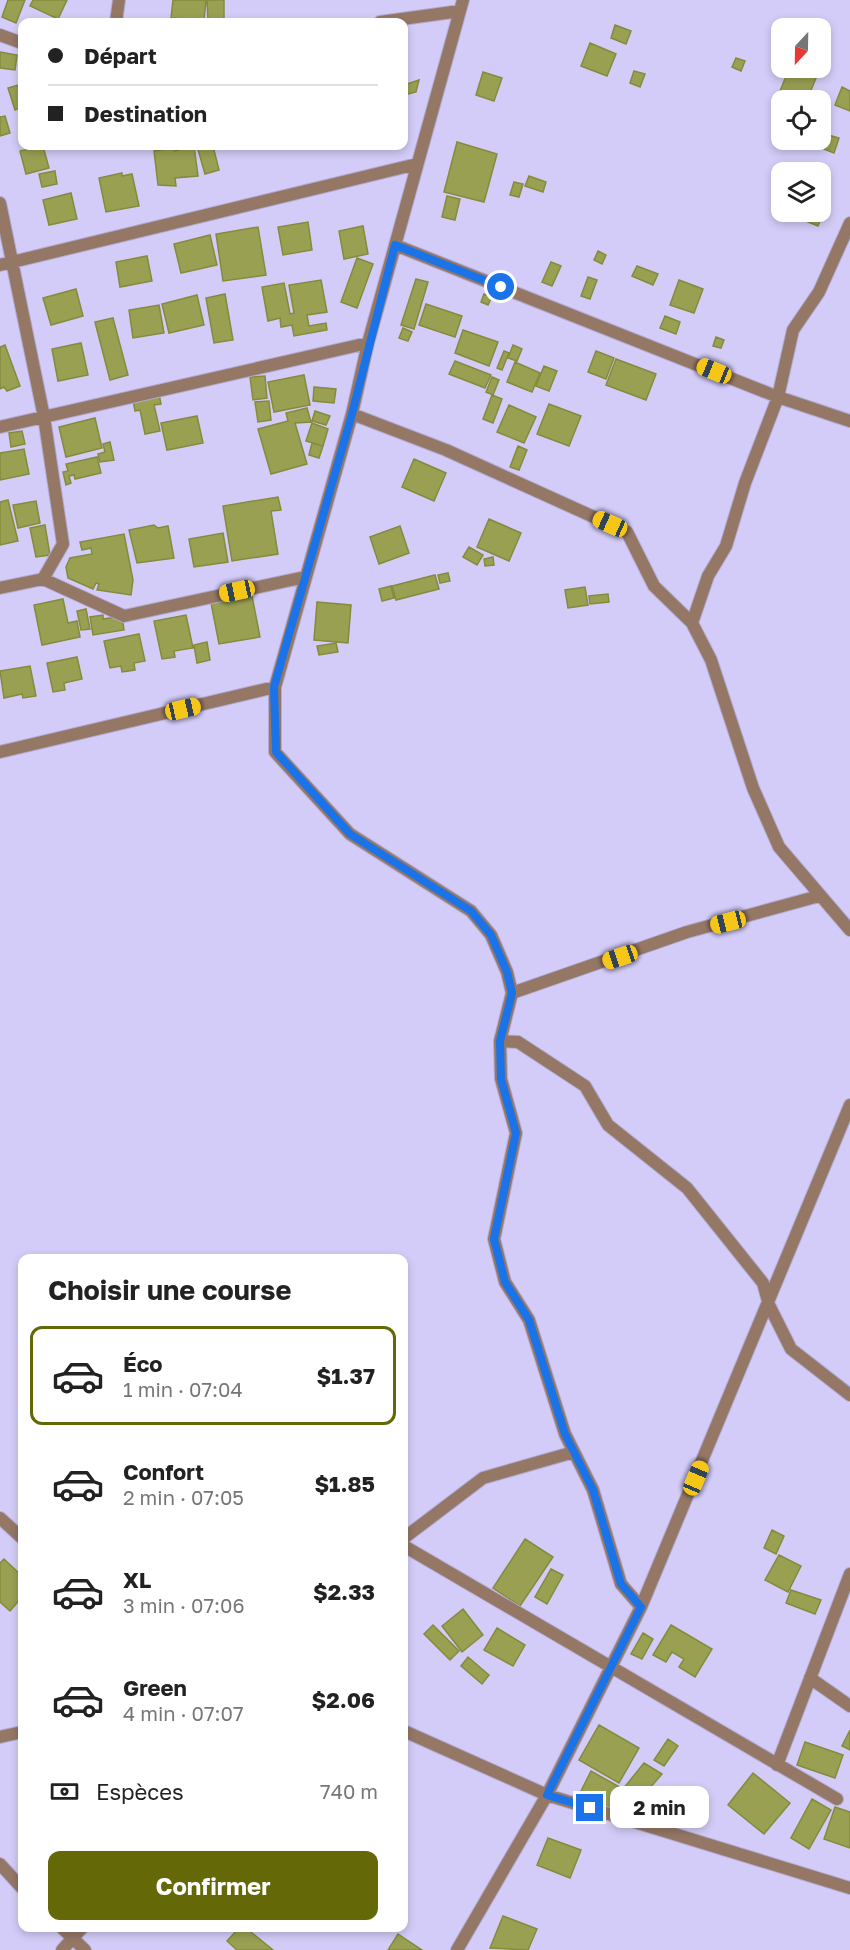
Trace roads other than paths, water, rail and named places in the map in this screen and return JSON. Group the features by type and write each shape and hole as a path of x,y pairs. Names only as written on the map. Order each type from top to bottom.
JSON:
{"street":[{"path":"117,18 119,0"},
{"path":"399,18 461,5 368,343 352,414 274,687 276,752 350,834 471,911 491,935 507,972 512,993 500,1041 501,1079 516,1133 494,1239 505,1282 529,1320 565,1434 593,1490 621,1584 641,1607"},
{"path":"0,35 18,42"},
{"path":"0,265 417,164"},
{"path":"0,203 44,417 63,544 43,579"},
{"path":"692,623 708,576 726,546 745,483 778,397 793,330 819,292 850,223 850,216"},
{"path":"395,245 778,397 850,421"},
{"path":"0,427 368,343"},
{"path":"352,414 446,450 627,532 654,586 692,623 711,660 753,788 779,847 850,930"},
{"path":"0,588 43,579 124,616 305,577"},
{"path":"0,752 274,687"},
{"path":"512,993 687,933 819,896"},
{"path":"500,1041 518,1042 585,1086 608,1125 687,1188 763,1284 769,1305 791,1349 850,1395"},
{"path":"460,1949 547,1795 641,1607 769,1305 850,1106"},
{"path":"408,1535 483,1478 574,1452"},
{"path":"0,1518 18,1534"},
{"path":"408,1548 837,1799"},
{"path":"777,1765 850,1574"},
{"path":"810,1678 850,1706"},
{"path":"0,1737 18,1733"},
{"path":"408,1733 547,1795 850,1888"},
{"path":"0,1864 18,1883"},
{"path":"66,1932 85,1950"},
{"path":"62,1950 78,1932"}]}
